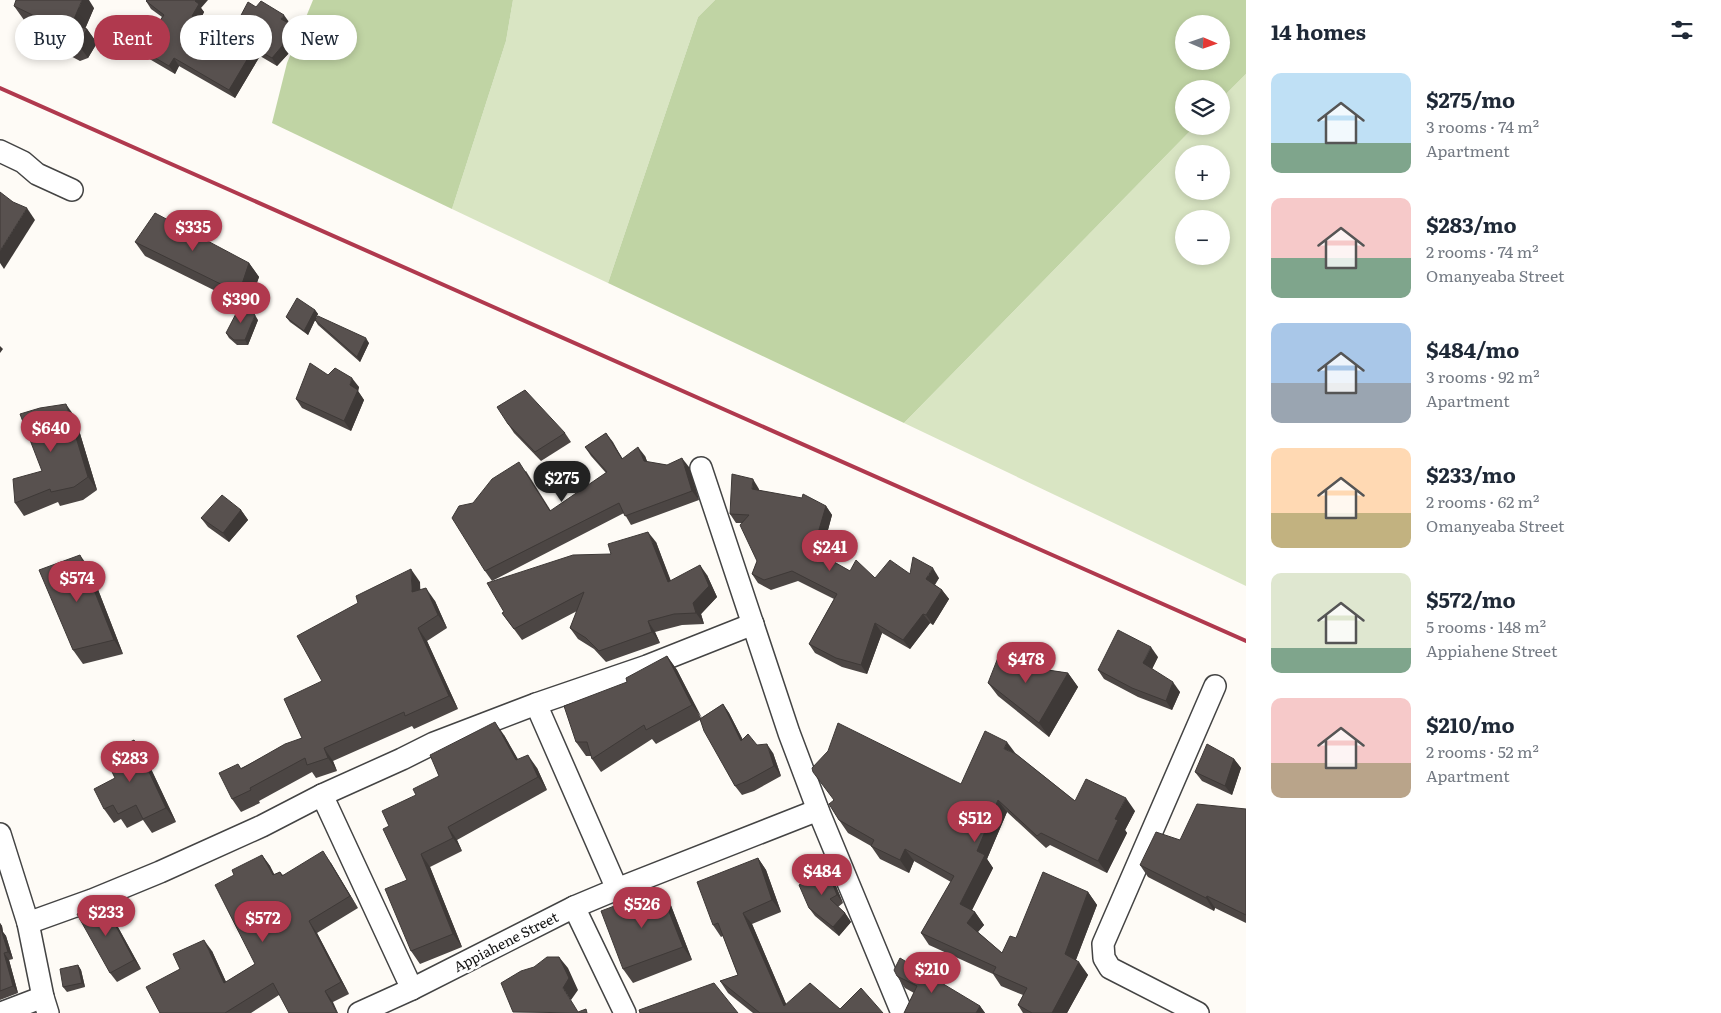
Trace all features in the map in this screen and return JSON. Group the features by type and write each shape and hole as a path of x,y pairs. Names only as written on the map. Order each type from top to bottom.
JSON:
{"street":[{"path":"0,151 23,162 37,174 72,190"},
{"path":"701,468 789,733 818,810 902,1013"},
{"path":"28,923 92,900 160,872 262,826 322,794 402,759 434,742 536,704 647,666 753,624"},
{"path":"1198,1013 1110,968 1104,958 1103,944 1215,686"},
{"path":"536,704 617,889"},
{"path":"322,794 412,988"},
{"path":"574,907 818,810"},
{"path":"0,834 28,923 45,1005 1,1013"},
{"name":"Appiahene Street","path":"359,1013 574,907 625,1013"}],"green space":[{"path":"313,0 513,0 506,41 452,209 272,123 288,60 357,60 357,15 307,15"},
{"path":"513,0 715,0 698,17 608,283 452,209 506,41"},
{"path":"715,0 1246,0 1246,74 1230,90 1230,80 1175,80 1175,135 1186,135 904,423 608,283 698,17"},
{"path":"1246,74 1246,586 904,423 1175,146 1175,200 1230,200 1230,145 1176,145 1186,135 1230,135 1230,90"}],"building":[{"path":"16,0 82,0 76,15 33,15 14,6"},
{"path":"196,0 199,4 193,15 180,15 180,60 247,60 229,90 174,58 169,66 159,60 170,60 170,15 164,15 146,1"},
{"path":"261,1 284,15 282,15 281,19 282,46 272,58 272,15 241,15 248,2 256,7"},
{"path":"0,192 13,202 27,208 0,251"},
{"path":"155,213 249,263 239,293 135,242"},
{"path":"297,298 315,310 304,331 286,317"},
{"path":"241,304 255,315 245,340 234,340 226,333"},
{"path":"318,316 366,338 357,357 315,320"},
{"path":"310,363 328,375 335,368 352,378 350,385 358,390 344,421 296,399"},
{"path":"525,390 565,433 535,452 508,424 497,407"},
{"path":"66,404 88,477 74,487 51,492 50,489 15,503 13,479 42,471 20,414 40,408"},
{"path":"606,433 622,459 638,447 644,461 667,465 682,458 692,491 625,516 619,503 485,571 452,518 459,506 473,503 492,479 519,462 550,511 607,472 585,447"},
{"path":"732,474 753,479 752,489 802,498 803,494 826,506 813,550 850,571 856,560 875,578 890,560 910,574 913,557 933,568 926,579 942,590 926,615 923,614 903,640 875,623 861,665 836,658 809,644 837,594 792,571 764,580 752,574 757,561 740,525 749,515 730,514"},
{"path":"222,495 241,510 223,533 201,518"},
{"path":"648,532 668,582 700,565 709,586 693,603 696,613 674,614 648,621 652,632 599,651 586,638 570,628 584,592 514,629 502,613 504,612 487,583 573,555 611,554 608,544"},
{"path":"80,555 114,640 73,650 39,570"},
{"path":"411,569 412,592 426,588 438,615 418,628 449,696 405,716 404,712 324,748 328,758 307,765 305,758 232,799 219,773 238,764 241,769 285,744 302,738 284,699 322,681 297,636 358,603 356,596"},
{"path":"1118,630 1151,647 1143,663 1173,682 1166,701 1132,688 1098,670"},
{"path":"1013,648 1048,670 1068,673 1039,723 988,683 999,655 1010,661"},
{"path":"667,656 692,705 646,730 644,725 592,759 587,742 576,742 564,706 627,682 626,678"},
{"path":"723,704 741,741 748,734 757,745 767,744 774,766 735,786 704,731 700,719"},
{"path":"495,722 516,760 528,755 538,777 448,827 453,838 421,854 453,934 411,951 385,889 407,880 383,829 389,826 382,811 416,795 413,789 439,776 430,755"},
{"path":"838,723 961,784 985,731 1007,742 1004,749 1016,754 1075,801 1086,779 1126,798 1115,819 1118,820 1098,861 1041,833 1037,836 998,800 977,851 985,855 960,904 975,912 967,923 1002,953 1010,936 1016,938 1043,872 1088,892 1065,954 1079,962 1052,1013 1032,1013 1018,1005 1027,988 993,973 996,967 921,933 954,876 905,849 900,860 871,846 874,840 839,820 829,804 834,800 812,768 828,751"},
{"path":"134,740 166,808 143,819 136,805 118,814 113,805 104,809 94,789 115,778 104,755"},
{"path":"1207,744 1234,759 1225,786 1195,772"},
{"path":"1197,804 1246,809 1246,915 1207,896 1206,898 1140,865 1156,832 1180,840"},
{"path":"323,851 350,896 309,921 341,982 325,991 337,1013 289,1013 273,983 225,1013 160,1013 146,987 180,969 173,954 204,940 224,983 255,964 215,885 234,875 232,870 262,855 273,875 280,872 282,876"},
{"path":"758,858 772,900 743,913 784,1006 810,983 840,1009 861,988 883,1013 760,1013 720,981 738,975 718,923 713,925 697,882"},
{"path":"825,865 837,895 830,899 845,913 833,927 809,908 799,885"},
{"path":"660,889 683,947 623,969 601,911"},
{"path":"102,900 134,960 110,973 77,914"},
{"path":"0,929 8,952 4,953 13,986 0,991"},
{"path":"547,957 559,957 569,978 563,988 578,1012 586,1009 587,1013 513,1012 501,983 521,971 534,967"},
{"path":"900,958 980,1006 976,1013 904,1013 917,986 897,976 894,970"},
{"path":"78,965 82,983 63,987 60,969"},
{"path":"714,983 738,1013 640,1013 639,1010"}],"railway":[{"path":"0,88 1246,641"}]}
